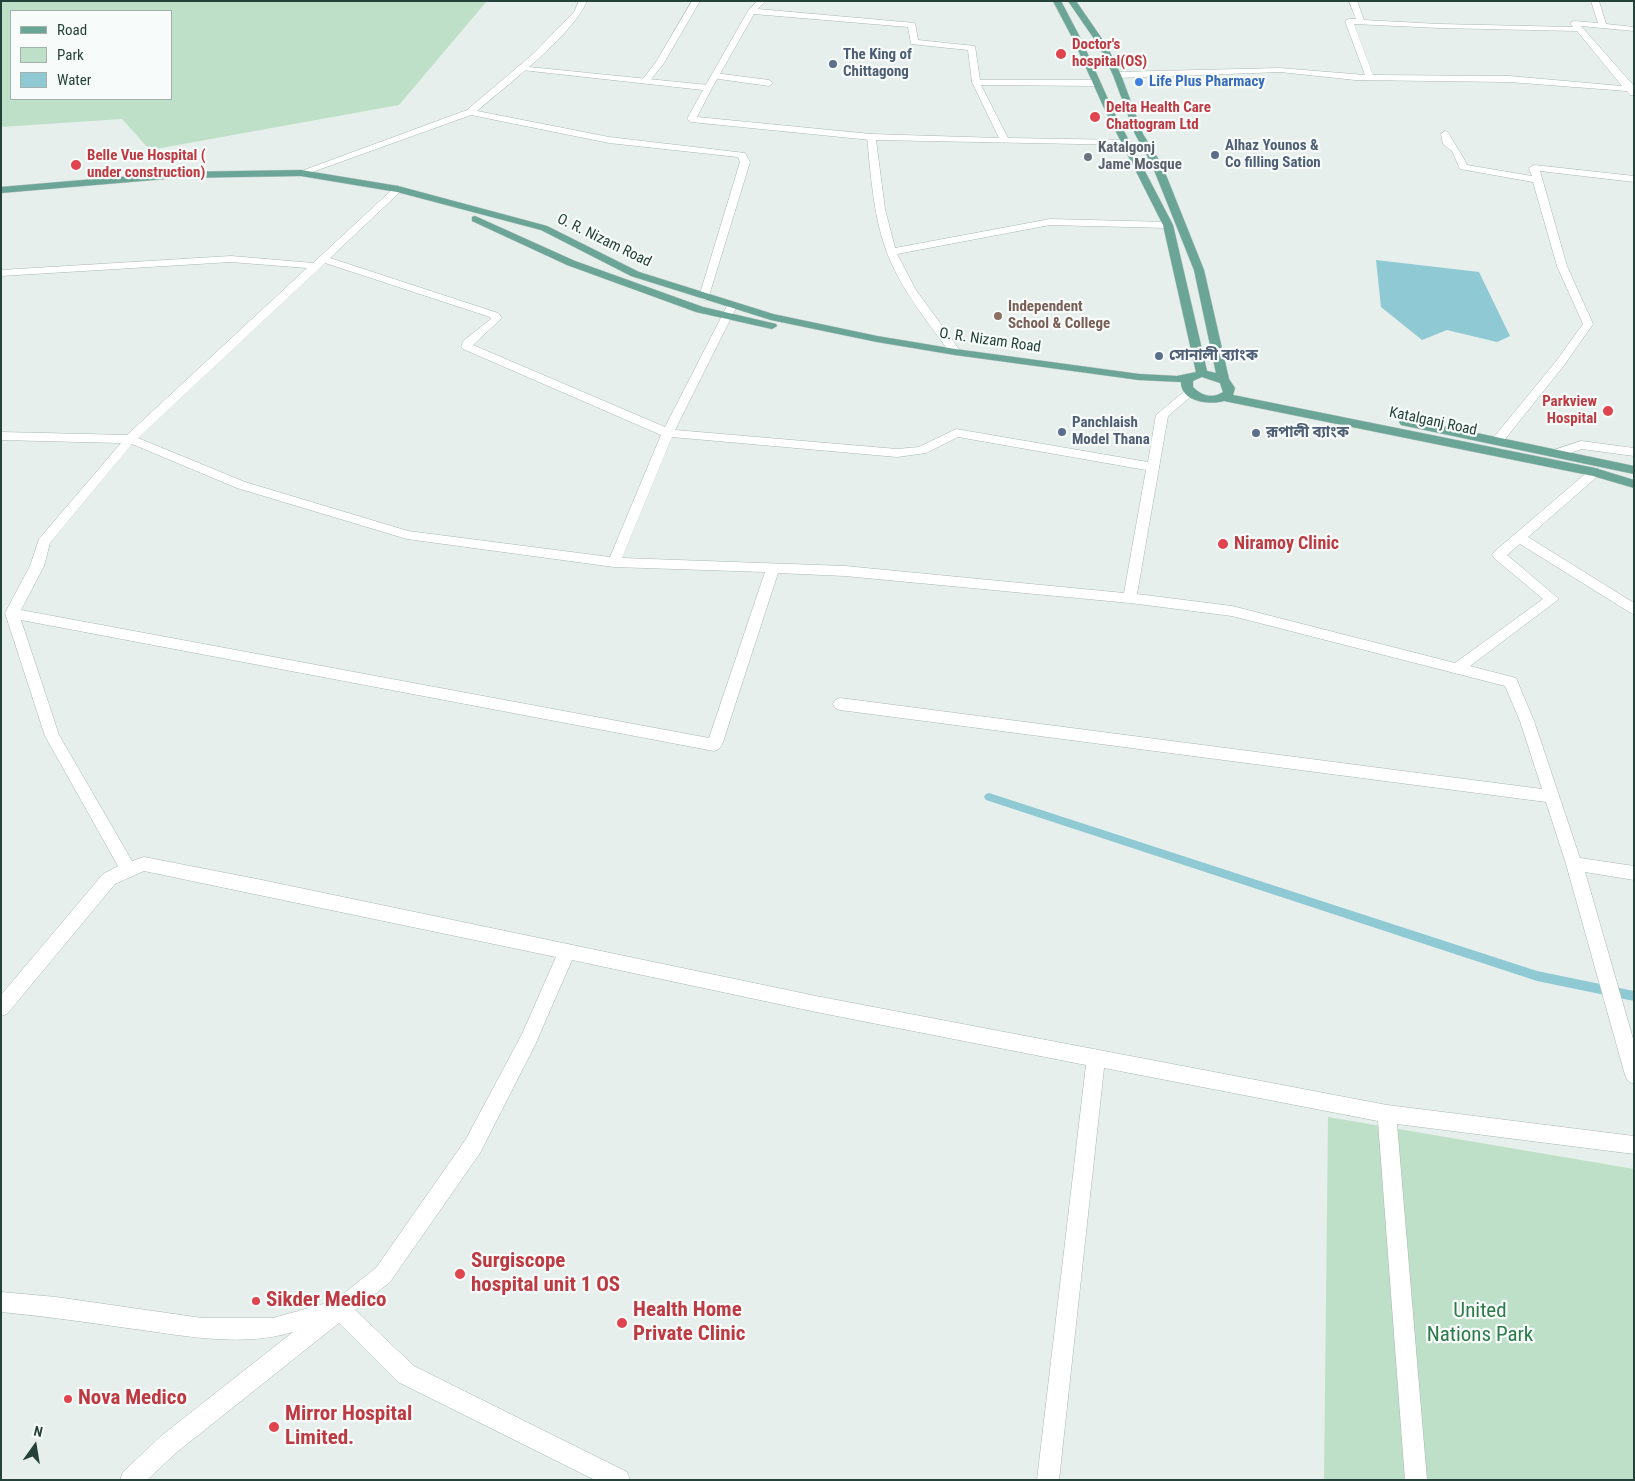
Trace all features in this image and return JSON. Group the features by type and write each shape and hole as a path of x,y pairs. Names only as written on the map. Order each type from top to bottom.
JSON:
{"main road":[{"path":"1057,1 1168,225 1192,383 1208,400 1226,388"},
{"path":"1072,1 1103,46 1117,75 1139,134 1157,165 1198,270 1226,388"},
{"name":"O. R. Nizam Road","path":"1,190 177,175 302,173 544,228 635,274 732,306 771,316 877,339 955,352 1139,377 1177,379 1192,383"},
{"path":"1,198 170,182 294,180 394,193 483,221 571,262 700,310 726,317 869,345 993,365 1108,380 1192,383 1226,388"},
{"name":"Katalganj Road","path":"1226,388 1498,440 1634,470"},
{"name":"Katalganj Road","path":"1226,388 1319,415 1595,472 1634,484"}],"street":[{"path":"302,173 470,112 536,56 578,13 583,1"},
{"path":"646,80 660,63 696,1"},
{"path":"762,1 752,11 691,119 871,137 1127,143"},
{"path":"1353,1 1361,22"},
{"path":"1595,1 1603,26"},
{"path":"752,11 912,25 914,42 972,48 976,82 1004,141"},
{"path":"1370,77 1349,21 1438,26 1578,29"},
{"path":"1632,91 1574,23 1634,29"},
{"path":"522,68 708,88"},
{"path":"1117,75 1280,70 1370,77 1509,79 1632,91"},
{"path":"715,76 769,83"},
{"path":"976,82 1098,83"},
{"path":"470,112 610,140 742,154 745,162 704,297"},
{"path":"1444,134 1448,144 1456,150 1463,167 1537,180"},
{"path":"871,137 881,217 892,252 914,293 955,352"},
{"path":"1498,440 1561,362 1588,324 1562,266 1534,168 1539,167 1634,179"},
{"path":"128,869 52,736 12,613 37,566 44,542 130,439 394,193"},
{"path":"892,252 1050,222 1168,225"},
{"path":"1,273 231,260 320,263 494,315 497,318 495,321 467,343 467,347 668,433 897,453 922,450 956,433 1153,467"},
{"path":"614,562 668,433 732,306"},
{"path":"1130,598 1162,415 1192,383"},
{"path":"1,436 130,439 241,485 407,535 614,562 845,571 1130,598 1232,611 1511,682 1527,721 1574,864 1632,1068"},
{"path":"1558,453 1581,444 1634,452"},
{"path":"1458,668 1552,599 1500,555 1595,472"},
{"path":"1521,538 1634,610"},
{"path":"12,613 714,745 773,568"},
{"path":"840,704 1552,797"},
{"path":"1,1008 109,879 128,869 144,864 816,1004 1388,1114 1634,1145"},
{"path":"1574,864 1634,873"},
{"path":"131,1480 169,1444 383,1275 473,1146 529,1039 567,951"},
{"path":"1048,1480 1096,1058"},
{"path":"1388,1114 1416,1480"},
{"path":"1,1302 56,1307 202,1328 273,1328 339,1309"},
{"path":"339,1309 406,1374 619,1480"}],"green space":[{"path":"1,1 487,1 399,105 150,150 122,119 1,127"},
{"name":"United Nations Park","path":"1328,1117 1634,1169 1634,1480 1324,1480"}],"water":[{"path":"1376,260 1479,272 1510,336 1497,342 1447,330 1422,340 1381,307"}],"waterway":[{"path":"989,797 1537,976 1634,996"}],"place":[{"name":"Doctor's hospital(OS)","path":"1061,54"},
{"name":"The King of Chittagong","path":"833,64"},
{"name":"Life Plus Pharmacy","path":"1139,82"},
{"name":"Delta Health Care Chattogram Ltd","path":"1095,117"},
{"name":"Alhaz Younos & Co filling Sation","path":"1215,155"},
{"name":"Katalgonj Jame Mosque","path":"1088,157"},
{"name":"Belle Vue Hospital ( under construction)","path":"76,165"},
{"name":"Independent School & College","path":"998,316"},
{"name":"সোনালী ব্যাংক","path":"1159,356"},
{"name":"Parkview Hospital","path":"1608,411"},
{"name":"Panchlaish Model Thana","path":"1062,432"},
{"name":"রূপালী ব্যাংক","path":"1256,433"},
{"name":"Niramoy Clinic","path":"1223,544"},
{"name":"Surgiscope hospital unit 1 OS","path":"460,1274"},
{"name":"Sikder Medico","path":"256,1301"},
{"name":"Health Home Private Clinic","path":"622,1323"},
{"name":"Nova Medico","path":"68,1399"},
{"name":"Mirror Hospital Limited.","path":"274,1427"}]}
